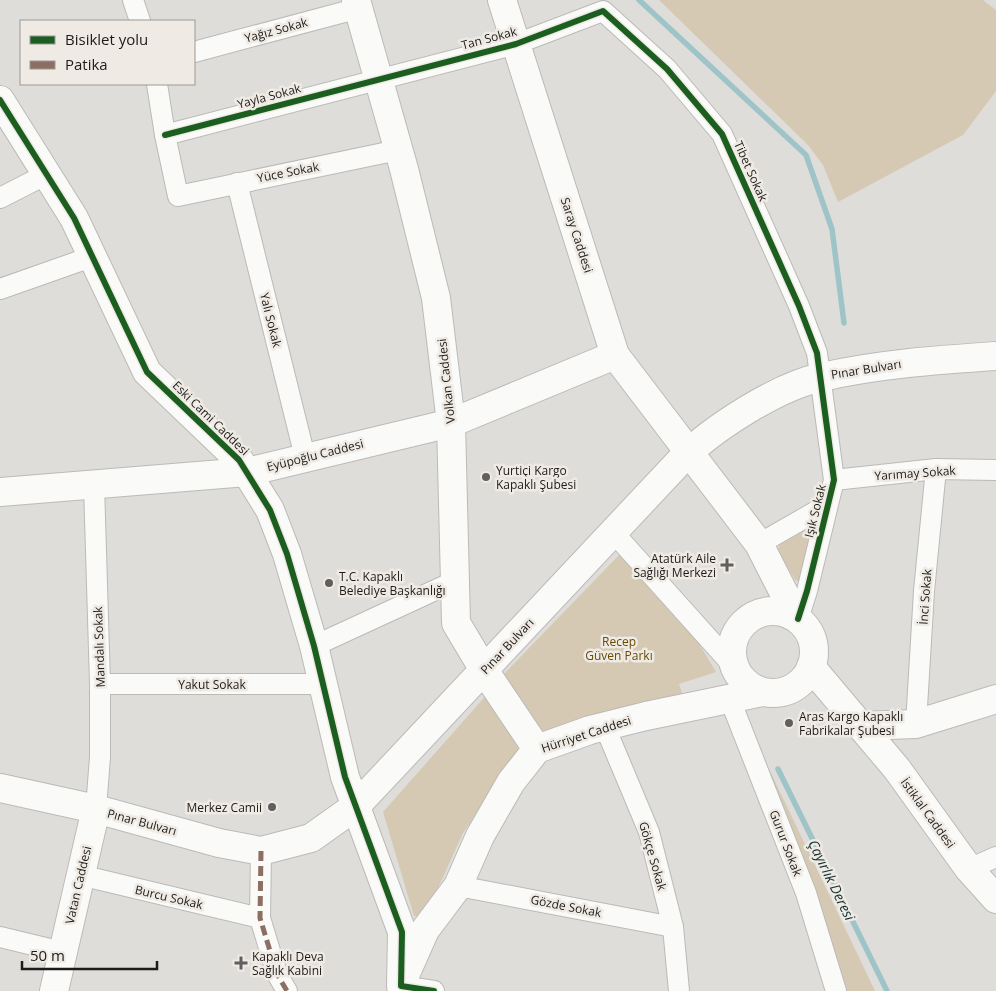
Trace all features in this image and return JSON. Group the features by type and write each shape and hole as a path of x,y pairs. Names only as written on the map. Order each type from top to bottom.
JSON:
{"street":[{"path":"133,0 140,20"},
{"name":"Saray Caddesi","path":"502,0 615,355 690,451"},
{"name":"Yağız Sokak","path":"195,52 357,4"},
{"name":"Volkan Caddesi","path":"357,4 379,78 436,298 450,423 456,623 484,670 537,749"},
{"name":"Tan Sokak","path":"379,78 516,44 603,11"},
{"name":"Tibet Sokak","path":"603,11 667,69 722,134 818,353 820,377"},
{"name":"Yayla Sokak","path":"165,135 379,78"},
{"path":"157,85 165,135"},
{"name":"Eski Cami Caddesi","path":"0,100 74,218 147,372 240,460 270,510 287,554 314,646 345,777 402,932 400,988"},
{"name":"Yüce Sokak","path":"165,135 178,196 398,150"},
{"path":"0,198 46,174"},
{"name":"Yalı Sokak","path":"237,183 305,457"},
{"path":"0,289 91,257"},
{"name":"Eyüpoğlu Caddesi","path":"0,492 247,472 450,423 615,355"},
{"name":"Pınar Bulvarı","path":"0,788 96,809 219,843 261,851 311,838 356,806 613,532 690,451 707,436 776,395 820,377 900,363 996,356"},
{"name":"Işık Sokak","path":"795,617 807,591 834,480 820,377"},
{"path":"613,532 751,687 762,692 786,691 806,677 812,667 815,654 813,640 807,628 795,617 759,544 690,451"},
{"name":"Yarımay Sokak","path":"834,480 936,469 996,470"},
{"name":"İnci Sokak","path":"916,724 924,591 936,469"},
{"name":"Mandalı Sokak","path":"94,485 100,684 100,757 96,809"},
{"path":"759,544 827,505"},
{"path":"314,646 455,581"},
{"path":"736,669 732,656 733,643 738,630 747,620 759,613 772,610 795,617"},
{"path":"812,667 860,726 916,724 996,699"},
{"name":"Yakut Sokak","path":"100,684 324,684"},
{"name":"Hürriyet Caddesi","path":"400,988 425,930 458,886 485,828 511,782 537,749 604,727 729,697 762,692"},
{"name":"Gurur Sokak","path":"729,697 806,893 836,991"},
{"name":"İstiklal Caddesi","path":"860,726 897,769 969,869 996,899"},
{"name":"Gökçe Sokak","path":"604,727 648,832 673,927 679,991"},
{"name":"Vatan Caddesi","path":"54,991 96,809"},
{"path":"261,851 260,918 277,974 287,991"},
{"path":"969,869 996,857"},
{"name":"Burcu Sokak","path":"80,875 260,918"},
{"name":"Gözde Sokak","path":"458,886 673,927"},
{"path":"0,937 62,952"},
{"path":"400,988 434,991"}],"green space":[{"path":"659,0 983,0 996,10 996,91 963,135 838,202 823,165 808,145"},
{"path":"815,523 801,582 795,580 778,551 780,540"},
{"name":"Recep Güven Parkı","path":"622,552 692,632 716,672 679,684 684,698 536,737 501,677"},
{"path":"489,692 523,745 463,833 425,917 414,916 383,812"},
{"path":"770,771 875,991 843,991 764,775"}],"waterway":[{"path":"639,0 806,155 832,229 844,323"},
{"name":"Çayırlık Deresi","path":"778,769 887,991"}],"marked path":[{"path":"261,851 260,918 277,974 287,991"}],"cycle path":[{"path":"165,135 516,44 603,11 667,69 722,134 799,306 817,353 834,480 807,591 798,619"},
{"path":"0,100 74,218 147,372 239,460 270,510 287,554 314,646 345,777 402,932 401,986 434,991"}],"place":[{"name":"Yurtiçi Kargo Kapaklı Şubesi","path":"486,477"},
{"name":"Atatürk Aile Sağlığı Merkezi","path":"727,565"},
{"name":"T.C. Kapaklı Belediye Başkanlığı","path":"329,583"},
{"name":"Aras Kargo Kapaklı Fabrikalar Şubesi","path":"789,723"},
{"name":"Merkez Camii","path":"272,807"},
{"name":"Kapaklı Deva Sağlık Kabini","path":"241,963"}]}
